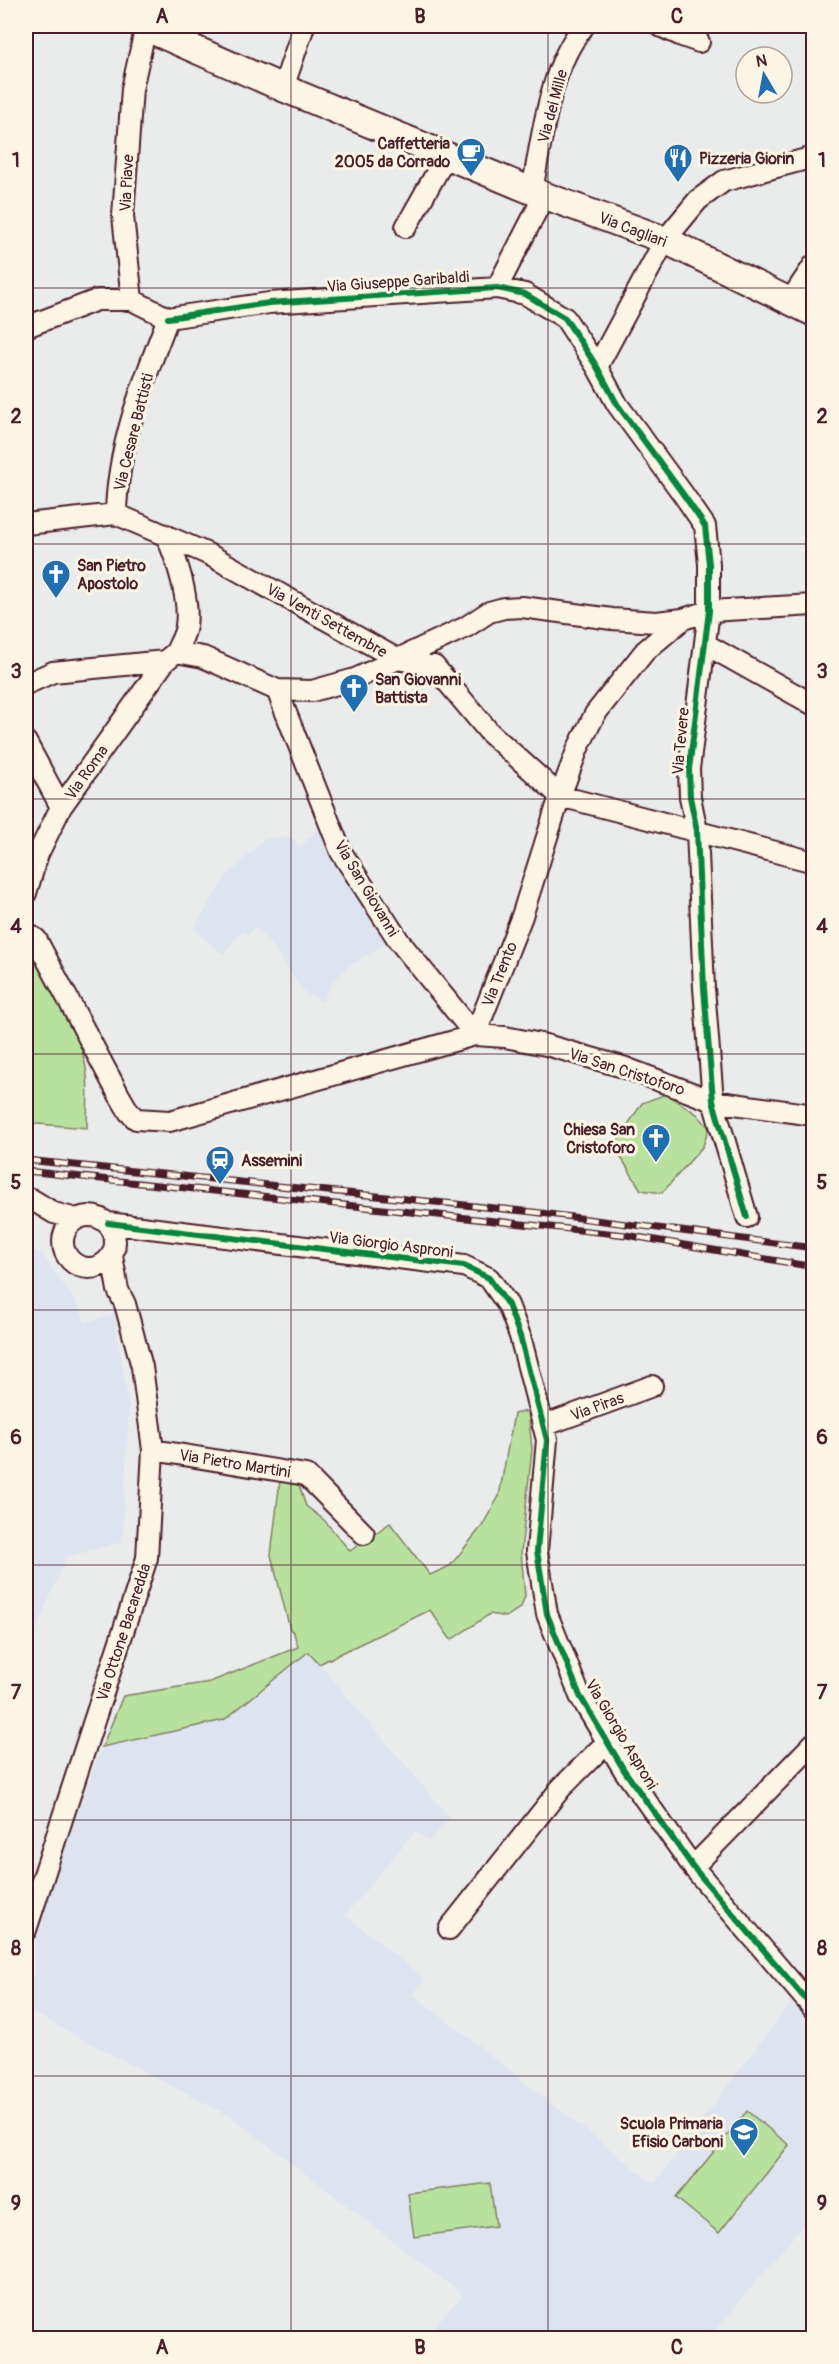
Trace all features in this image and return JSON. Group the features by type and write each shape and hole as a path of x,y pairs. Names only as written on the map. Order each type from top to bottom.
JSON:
{"main road":[{"name":"Via Cagliari","path":"145,26 283,88 538,194 665,240 813,313"}],"street":[{"name":"Via Piave","path":"132,300 123,216 132,89 145,26"},
{"path":"283,88 303,26"},
{"name":"Via dei Mille","path":"497,288 538,194 553,92 576,36 584,26"},
{"path":"660,26 699,42"},
{"path":"406,226 446,156"},
{"path":"597,367 665,240 698,200 724,180 813,157"},
{"path":"790,301 813,266"},
{"name":"Via Giuseppe Garibaldi","path":"168,318 269,303 497,288 525,294 565,318 597,367"},
{"path":"26,327 97,300 132,300 168,318"},
{"name":"Via Cesare Battisti","path":"116,514 117,485 143,381 168,318"},
{"name":"Via Tevere","path":"597,367 617,404 705,526 709,564 709,611 689,769 690,797 698,831 704,988 712,1101 747,1217"},
{"path":"26,524 116,514"},
{"name":"Via Venti Settembre","path":"116,514 208,554 397,659 434,666 490,733 560,796 813,862"},
{"name":"Via Roma","path":"26,893 38,854 61,807 170,656 186,628 186,611 173,553 166,535"},
{"path":"26,684 53,672 170,656 203,657 277,690 312,691 355,679 466,627 489,612 504,608 522,607 612,619 656,622 683,619 709,611 813,605"},
{"name":"Via Trento","path":"475,1035 522,916 560,796 578,748 595,714 645,651 683,619"},
{"path":"705,644 813,705"},
{"name":"Via San Giovanni","path":"277,690 341,852 399,941 475,1035"},
{"path":"26,742 61,807"},
{"path":"26,933 36,939 129,1112 136,1119 171,1121 475,1035"},
{"name":"Via San Cristoforo","path":"475,1035 505,1037 546,1045 623,1066 712,1101 813,1116"},
{"path":"26,1198 54,1213 76,1219 93,1215 108,1223 116,1239 113,1252"},
{"path":"54,1213 63,1240"},
{"path":"76,1219 65,1231 63,1248 73,1263 89,1269 118,1290"},
{"name":"Via Giorgio Asproni","path":"108,1223 140,1229 464,1266 489,1278 508,1305 520,1336 547,1440 537,1551 547,1614 580,1696 624,1770 693,1867 812,2004"},
{"path":"89,1269 106,1263 125,1238 140,1229"},
{"name":"Via Ottone Bacaredda","path":"26,1930 147,1557 153,1450 142,1367 125,1304 118,1290 113,1252"},
{"name":"Via Piras","path":"543,1426 652,1386"},
{"name":"Via Pietro Martini","path":"153,1450 306,1475 364,1533"},
{"path":"449,1929 561,1788 607,1742"},
{"path":"693,1867 813,1743"}],"shaded area":[{"path":"318,829 322,830 390,941 348,967 334,980 322,1001 304,992 268,940 255,927 248,935 242,931 223,954 193,929 226,877 264,839 292,837 300,847"},
{"path":"26,1245 42,1254 75,1301 86,1322 114,1315 129,1408 122,1542 66,1557 26,1655"},
{"path":"309,1652 450,1818 429,1841 415,1831 345,1915 425,1979 413,1994 654,2184 791,2002 813,2029 813,2213 709,2338 423,2338 463,2295 233,2118 26,2009 26,1982 27,1978 34,1974 32,1955 62,1851 65,1849 102,1747 224,1720"}],"green space":[{"path":"26,947 29,948 60,1002 80,1044 87,1076 87,1128 26,1123"},
{"path":"666,1094 697,1114 709,1128 703,1146 662,1193 641,1190 614,1146 642,1103"},
{"path":"528,1411 532,1449 521,1552 525,1596 521,1607 506,1617 490,1614 451,1640 430,1610 319,1664 308,1652 224,1720 102,1747 123,1696 210,1682 298,1647 294,1633 290,1629 271,1555 280,1480 299,1485 306,1506 324,1520 350,1551 390,1523 430,1575 450,1566 482,1526 499,1496 514,1414"},
{"path":"747,2111 789,2145 719,2233 676,2198"},
{"path":"490,2183 496,2226 414,2237 408,2193"}],"railway":[{"path":"26,1160 533,1212 814,1248"},
{"path":"26,1171 626,1235 814,1267"}],"cycle path":[{"path":"168,318 269,303 497,288 525,294 565,318 597,367 617,404 705,526 709,564 709,611 689,769 690,797 697,831 704,988 713,1101 747,1217"},
{"path":"108,1223 464,1266 489,1278 508,1305 520,1336 547,1440 537,1551 547,1614 580,1696 624,1770 693,1867 814,2009"}],"place":[{"name":"Caffetteria 2005 da Corrado","path":"471,178"},
{"name":"Pizzeria Giorin","path":"678,184"},
{"name":"San Pietro Apostolo","path":"56,600"},
{"name":"San Giovanni Battista","path":"354,714"},
{"name":"Chiesa San Cristoforo","path":"656,1164"},
{"name":"Assemini","path":"220,1186"},
{"name":"Scuola Primaria Efisio Carboni","path":"744,2158"}]}
